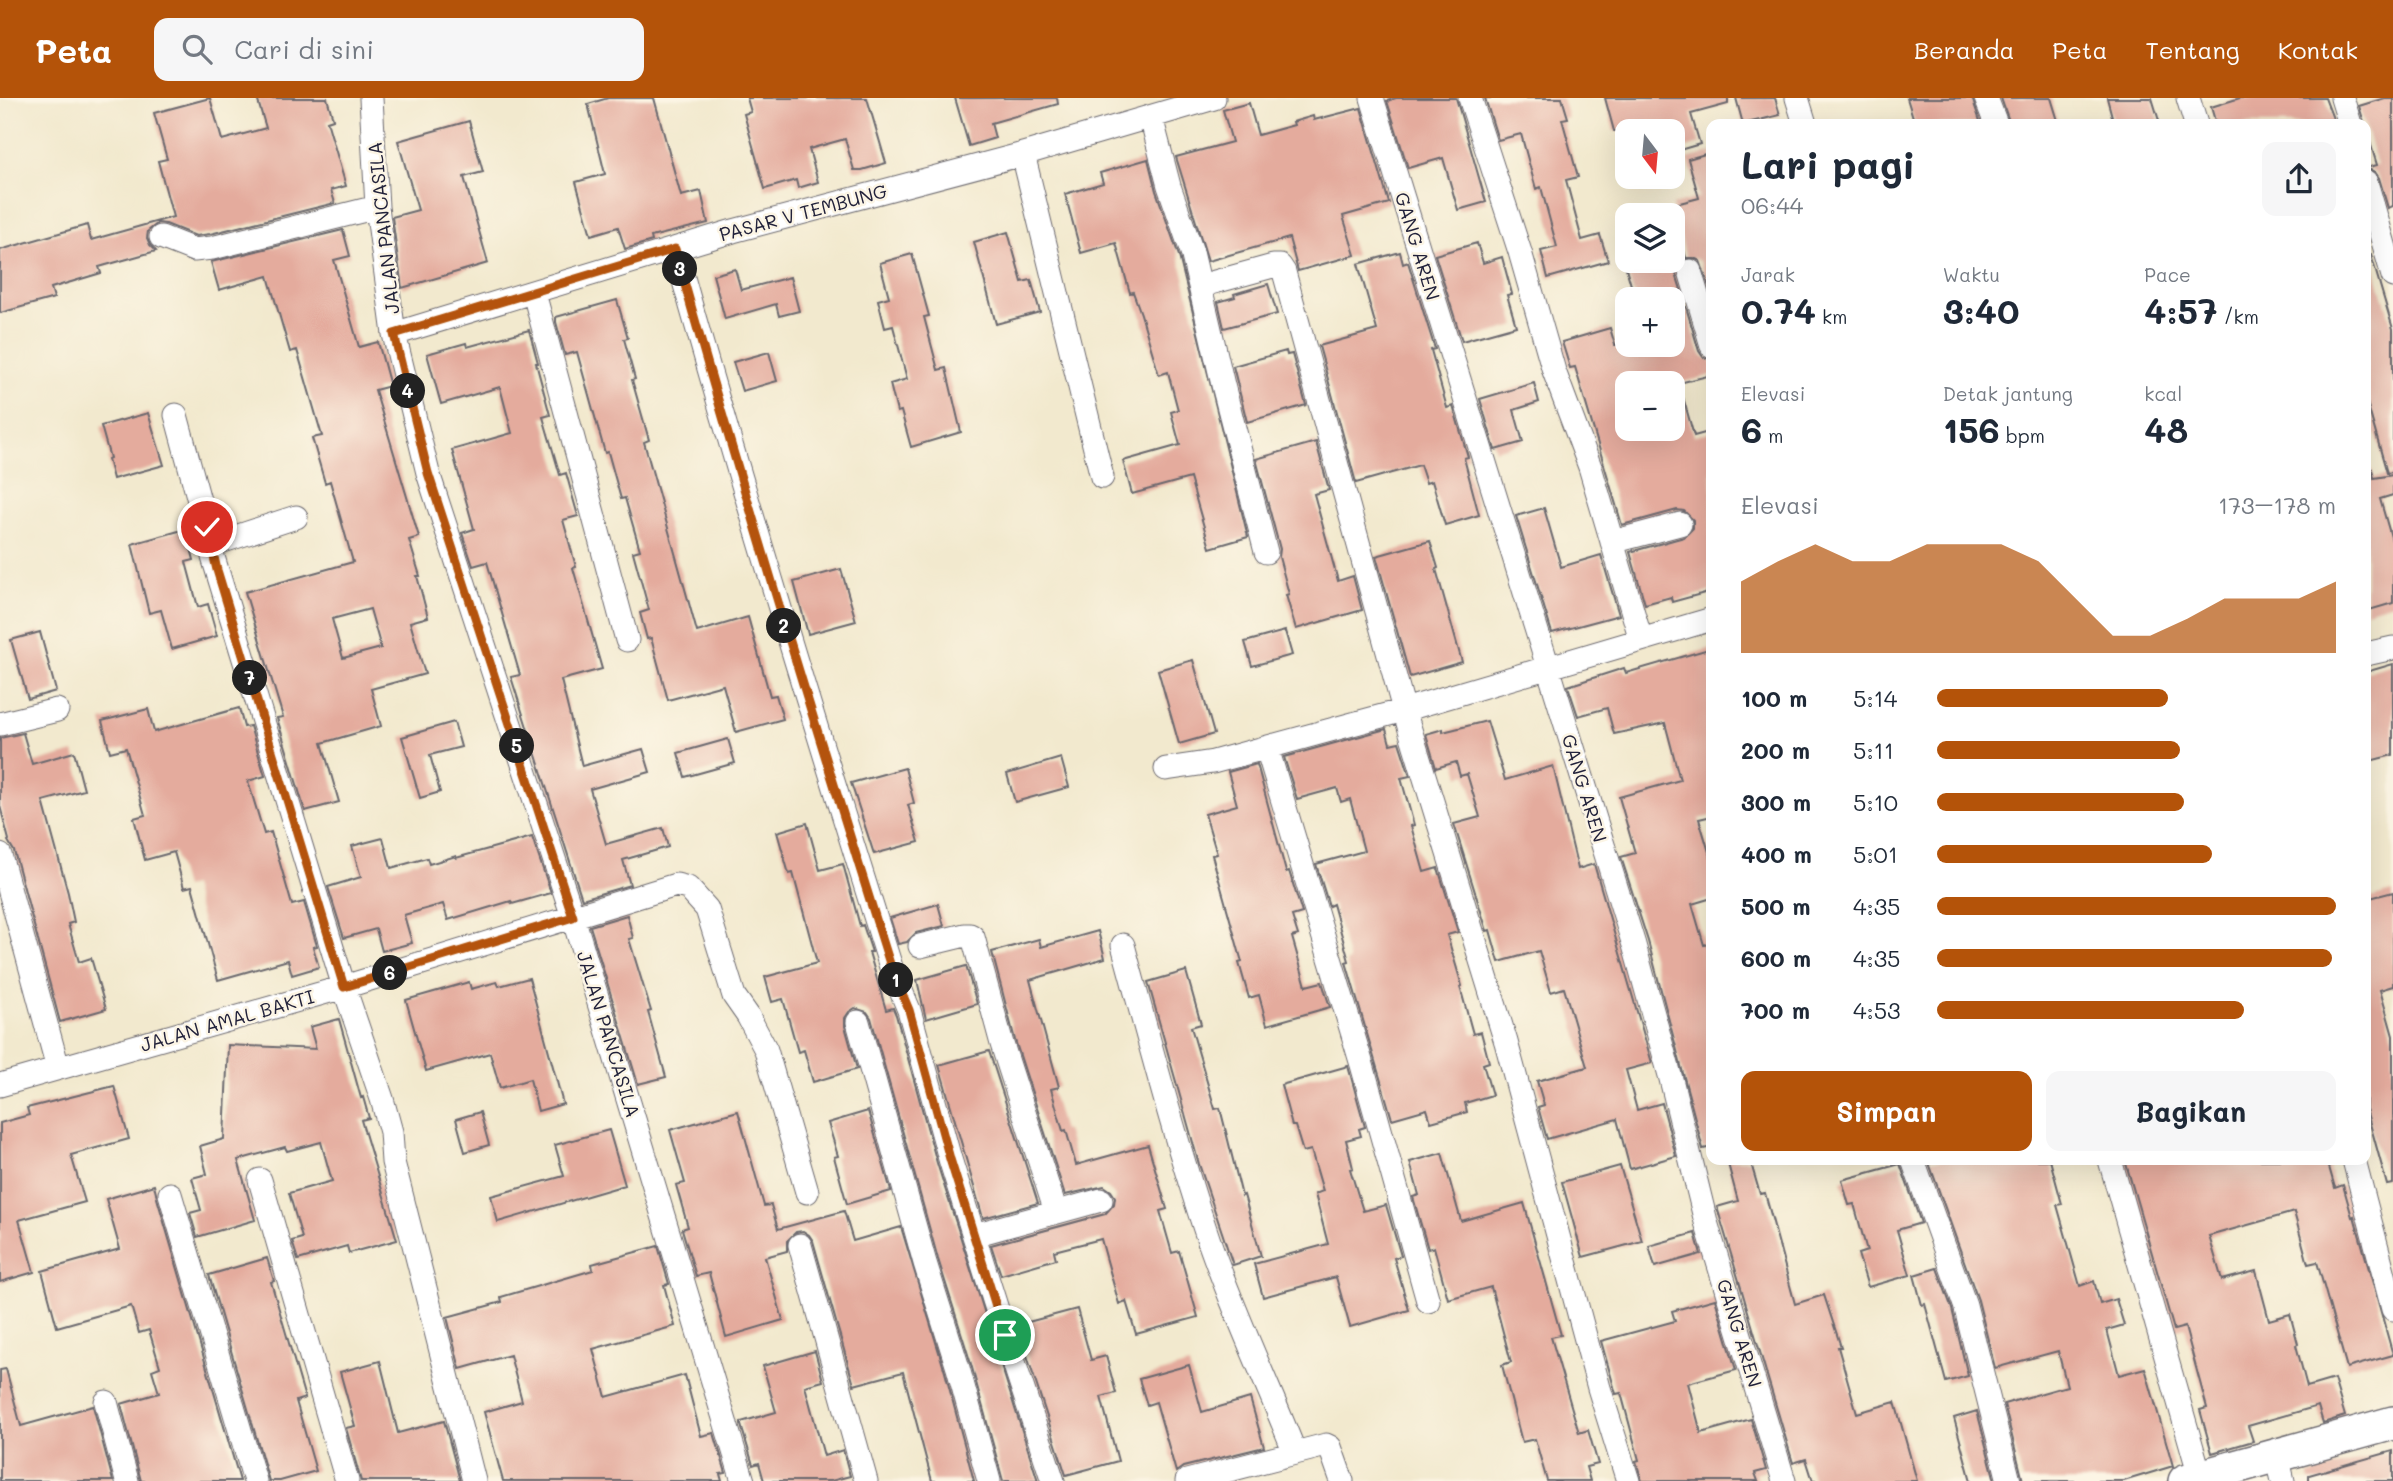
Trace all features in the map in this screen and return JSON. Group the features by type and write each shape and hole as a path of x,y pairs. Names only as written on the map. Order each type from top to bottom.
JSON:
{"street":[{"name":"JALAN PANCASILA","path":"371,98 377,207 394,334 428,473 573,917 743,1481"},
{"name":"PASAR V TEMBUNG","path":"394,334 758,224 1023,154 1151,117 1188,102 1214,98"},
{"name":"GANG AREN","path":"1372,98 1634,945 1706,1222 1784,1481"},
{"path":"1470,98 1520,253 1553,370 1590,467 1641,640"},
{"path":"1797,98 1803,119"},
{"path":"1986,98 1994,119"},
{"path":"2188,98 2194,119"},
{"path":"2342,98 2348,119"},
{"path":"1151,117 1169,186 1192,252 1266,552"},
{"path":"1023,154 1102,477"},
{"path":"2371,199 2393,276"},
{"path":"161,237 194,250 212,248 377,207"},
{"path":"675,249 801,683 891,967 909,1010 974,1235 1053,1481"},
{"path":"1200,286 1273,266 1280,266 1284,272 1404,710 1506,1042 1599,1388 1628,1481"},
{"path":"1690,271 1706,326"},
{"path":"534,293 627,640"},
{"path":"176,415 220,583 391,1132 393,1162 474,1481"},
{"path":"211,545 296,517"},
{"path":"1612,542 1680,524"},
{"path":"1166,769 1195,766 1267,748 1706,621"},
{"path":"2371,653 2393,648"},
{"path":"0,724 57,709"},
{"path":"1267,748 1362,1065 1428,1301"},
{"path":"0,855 58,1068"},
{"name":"JALAN AMAL BAKTI","path":"0,1084 344,987 676,885 688,888 707,909 734,996 766,1050 807,1192"},
{"path":"920,946 970,934 973,937 1002,1044 1056,1212"},
{"path":"1123,945 1169,1112 1209,1242 1295,1453"},
{"path":"858,1021 925,1264 958,1368 989,1481"},
{"path":"1915,1165 1965,1305 2009,1481"},
{"path":"2112,1165 2207,1477 2280,1468 2393,1423"},
{"path":"2355,1165 2393,1309"},
{"path":"260,1180 347,1481"},
{"path":"170,1194 255,1481"},
{"path":"974,1235 1101,1200"},
{"path":"800,1245 866,1481"},
{"path":"106,1402 127,1481"},
{"path":"1187,1481 1326,1445 1330,1447 1342,1481"}],"building":[{"path":"210,98 222,140 266,128 257,98 327,98 333,119 327,121 346,186 331,190 335,203 196,236 158,223 148,231 147,238 156,251 99,267 101,273 51,288 54,298 0,313 0,250 87,225 91,240 173,217 158,161 167,159 154,113"},
{"path":"608,98 654,98 681,196 701,191 708,223 651,237 652,241 625,249 618,227 591,235 576,182 605,174 588,104"},
{"path":"747,98 867,98 886,163 854,170 845,139 809,149 818,182 798,188 796,180 765,189 744,114 751,112"},
{"path":"955,98 1057,98 1058,104 991,123 995,138 969,146"},
{"path":"1396,98 1456,98 1486,202 1458,210 1443,158 1408,168 1387,101"},
{"path":"1485,98 1562,98 1568,118 1562,119 1578,177 1566,180 1582,240 1600,235 1608,261 1548,278 1541,251 1557,247 1541,187 1536,189 1521,134 1498,140"},
{"path":"1605,98 1728,98 1728,104 1691,114 1700,144 1685,148 1685,119 1615,119 1614,131"},
{"path":"1736,98 1775,98 1780,115 1764,119 1742,119"},
{"path":"1907,98 1972,98 1979,119 1913,119"},
{"path":"2001,98 2051,98 2057,119 2008,119"},
{"path":"2107,98 2152,98 2158,119 2113,119"},
{"path":"2240,98 2325,98 2333,119 2215,119 2211,107"},
{"path":"2393,98 2393,206 2388,208 2379,178 2371,170 2371,167 2377,165 2371,145 2371,119 2363,119 2359,106"},
{"path":"1249,103 1258,135 1294,125 1293,122 1313,116 1314,120 1361,108 1389,203 1343,216 1355,255 1298,271 1289,238 1208,261 1176,157 1232,142 1223,110"},
{"path":"469,121 483,172 464,177 488,263 402,288 392,217 418,210 398,141"},
{"path":"1706,154 1706,278 1700,261 1686,258 1685,203 1680,203 1699,198 1688,159"},
{"path":"1148,159 1156,191 1179,256 1248,537 1210,548 1190,478 1132,494 1123,461 1180,445 1171,412 1178,410 1168,372 1159,375 1141,314 1133,292 1130,293 1116,243 1081,253 1065,194 1103,183 1100,173"},
{"path":"343,230 350,256 334,260 359,347 378,342 390,386 375,390 419,537 409,540 428,617 410,622 425,674 371,689 381,726 322,743 339,802 305,811 277,718 283,717 245,592 353,562 330,481 325,483 312,438 322,436 297,350 290,352 268,276 219,290 211,262","holes":["370,609 381,648 343,658 332,619"]},
{"path":"1008,232 1022,282 1031,280 1040,312 996,324 974,242"},
{"path":"1477,243 1483,263 1502,257 1512,294 1507,295 1516,326 1462,341 1435,255"},
{"path":"1400,252 1403,264 1408,262 1435,349 1431,350 1447,408 1453,406 1468,457 1464,458 1479,515 1445,525 1432,481 1426,483 1420,465 1356,483 1319,346 1377,330 1358,264"},
{"path":"912,254 929,316 924,317 938,370 946,368 961,432 911,447 901,411 897,412 890,384 907,379 893,326 885,328 878,300 889,297 880,263"},
{"path":"2371,255 2393,329 2393,472 2387,473 2371,417"},
{"path":"735,269 741,290 790,277 799,311 779,316 776,304 725,319 713,275"},
{"path":"1627,273 1676,273 1680,287 1632,287"},
{"path":"1268,284 1277,314 1224,328 1218,302 1235,297 1234,294"},
{"path":"617,300 628,338 624,339 635,379 632,380 649,440 644,442 697,632 748,617 770,696 776,695 783,719 736,732 723,685 668,700 651,638 647,639 640,613 649,610 633,552 640,550 625,498 621,499 608,452 605,453 577,352 565,355 556,322 556,317"},
{"path":"1686,307 1699,351 1706,358 1706,376 1685,382 1685,371 1615,371 1615,441 1685,441 1685,404 1694,436 1706,433 1706,593 1672,602 1671,597 1645,604 1630,552 1684,537 1693,528 1693,520 1684,511 1677,510 1622,525 1575,367 1570,368 1562,342 1610,328 1615,357 1685,357"},
{"path":"529,330 550,415 543,417 560,475 566,473 578,516 563,520 576,567 573,568 602,669 561,680 582,766 643,749 650,772 590,789 606,844 663,828 668,847 623,860 630,885 582,899 511,677 520,675 487,562 473,566 462,533 474,529 452,450 512,433 500,387 441,404 427,354 466,343 467,347"},
{"path":"1286,351 1287,355 1292,354 1306,405 1247,422 1233,366"},
{"path":"769,352 777,381 742,391 733,362"},
{"path":"1534,383 1539,402 1514,410 1523,442 1495,450 1480,399"},
{"path":"148,413 164,465 113,479 101,426"},
{"path":"1316,442 1329,490 1314,494 1338,581 1353,576 1362,610 1296,629 1286,595 1289,594 1279,557 1280,549 1256,459"},
{"path":"2371,469 2374,478 2393,475 2393,495 2380,499 2393,544 2393,603 2371,610"},
{"path":"1544,508 1561,567 1601,555 1619,615 1552,633 1516,516"},
{"path":"186,529 194,560 186,562 198,607 208,604 217,636 172,649 161,610 149,613 132,544"},
{"path":"1430,541 1462,662 1410,677 1376,556"},
{"path":"841,569 856,621 808,634 794,582"},
{"path":"1285,631 1292,655 1252,666 1245,642"},
{"path":"40,632 56,691 28,699 11,640"},
{"path":"1706,650 1706,817 1699,819 1706,842 1706,900 1692,904 1706,944 1706,1148 1703,1149 1648,941 1621,857 1635,853 1619,797 1680,780 1665,723 1614,734 1607,708 1578,716 1568,686 1624,668 1626,673"},
{"path":"1193,660 1214,734 1179,744 1158,670"},
{"path":"2393,664 2393,755 2371,761 2371,671"},
{"path":"239,708 244,727 250,726 265,776 248,781 264,834 271,832 292,905 304,902 317,946 313,947 319,967 292,975 288,960 218,980 192,886 184,888 174,852 145,860 134,818 145,815 126,748 110,752 102,721 148,709 154,732"},
{"path":"1487,721 1505,780 1553,766 1578,869 1594,864 1652,1063 1626,1070 1637,1110 1662,1103 1676,1156 1630,1169 1617,1119 1547,1139 1538,1107 1544,1105 1537,1081 1587,1067 1564,988 1551,992 1539,951 1499,962 1454,824 1480,817 1467,774 1460,776 1456,762 1436,768 1426,734"},
{"path":"454,722 461,747 430,755 440,792 420,798 402,737"},
{"path":"1386,729 1390,744 1399,742 1410,776 1401,778 1414,825 1411,826 1424,872 1438,868 1458,932 1447,935 1462,986 1460,987 1473,1034 1481,1032 1489,1062 1483,1064 1492,1095 1465,1103 1467,1112 1431,1122 1427,1109 1392,1119 1346,962 1349,961 1333,904 1329,906 1316,864 1364,851 1350,799 1341,802 1337,788 1297,799 1284,757"},
{"path":"23,733 32,764 74,752 84,790 43,801 68,893 74,922 68,924 79,962 91,958 106,1009 60,1022 0,806 0,738"},
{"path":"728,739 735,763 685,777 678,753"},
{"path":"1061,758 1069,787 1015,802 1007,774"},
{"path":"1257,764 1286,872 1289,871 1302,913 1292,916 1298,935 1292,937 1306,986 1322,982 1330,1007 1267,1025 1259,995 1249,998 1239,963 1242,962 1212,855 1217,854 1205,814 1237,805 1228,772"},
{"path":"905,768 914,803 908,805 919,842 874,854 851,783"},
{"path":"807,823 820,870 843,864 860,926 863,925 872,952 869,952 886,1010 893,1008 896,1015 937,1163 1038,1481 1003,1481 871,1018 867,1012 855,1008 845,1018 857,1069 813,1082 804,1050 798,1052 783,999 772,1002 765,977 817,963 793,873 789,874 777,832"},
{"path":"532,837 551,893 512,904 511,901 448,920 443,904 404,915 412,943 382,951 376,929 344,938 328,887 361,877 352,846 383,838 391,868 427,858 429,864"},
{"path":"2393,892 2393,986 2380,990 2393,1036 2393,1184 2387,1185 2371,1127 2371,898"},
{"path":"938,904 944,926 916,933 907,942 898,944 890,918"},
{"path":"627,915 633,938 629,939 651,1011 648,1012 666,1077 638,1084 590,926"},
{"path":"1098,931 1105,958 1030,980 1059,1087 1051,1089 1076,1165 1148,1145 1167,1209 1160,1211 1172,1253 1179,1251 1198,1317 1136,1334 1126,1301 1119,1304 1101,1239 1054,1251 1056,1259 1001,1275 991,1245 1105,1214 1114,1204 1115,1197 1104,1186 1065,1195 1015,1040 992,952 1039,939 1041,947"},
{"path":"966,966 977,1004 926,1019 917,980"},
{"path":"1186,971 1201,1024 1191,1027 1215,1109 1220,1108 1242,1196 1244,1195 1261,1256 1233,1265 1199,1164 1148,982"},
{"path":"529,978 563,1104 538,1111 530,1079 500,1088 490,1053 426,1071 406,1000 469,982 471,989 497,982 499,986"},
{"path":"339,1019 369,1118 361,1120 397,1240 349,1253 347,1246 298,1260 292,1241 302,1238 289,1193 332,1181 321,1142 287,1151 285,1147 238,1160 255,1220 197,1237 190,1213 201,1210 192,1178 207,1174 200,1146 224,1139 228,1045 316,1049 310,1027"},
{"path":"989,1051 1038,1203 983,1218 939,1065"},
{"path":"1348,1066 1365,1127 1359,1129 1361,1136 1346,1140 1353,1168 1350,1169 1363,1211 1386,1205 1401,1256 1394,1258 1409,1310 1350,1327 1336,1277 1263,1297 1254,1264 1328,1244 1315,1194 1323,1191 1311,1150 1303,1152 1295,1126 1292,1126 1281,1085"},
{"path":"114,1086 129,1139 71,1155 85,1202 19,1220 34,1272 0,1282 0,1123 29,1115 27,1108"},
{"path":"738,1111 764,1206 771,1205 778,1229 844,1211 853,1241 901,1227 945,1372 974,1481 932,1481 903,1372 854,1385 813,1241 803,1231 796,1232 787,1241 787,1251 765,1257 783,1320 726,1337 709,1273 696,1276 682,1229 688,1227 676,1185 685,1183 670,1130"},
{"path":"868,1111 891,1191 847,1204 834,1157 838,1156 828,1123"},
{"path":"480,1112 489,1145 465,1152 456,1119"},
{"path":"609,1130 625,1185 498,1222 491,1196 564,1176 555,1145"},
{"path":"1442,1153 1461,1221 1524,1203 1561,1335 1551,1337 1579,1433 1588,1430 1598,1464 1586,1467 1590,1481 1547,1481 1535,1439 1522,1442 1502,1365 1511,1362 1491,1287 1448,1299 1434,1247 1428,1249 1413,1197 1419,1195 1410,1162"},
{"path":"1728,1165 1751,1165 1760,1194 1765,1193 1795,1304 1824,1295 1841,1347 1838,1347 1857,1413 1895,1402 1917,1481 1813,1481 1806,1459 1793,1463 1717,1207 1738,1201"},
{"path":"1900,1165 1921,1223 1897,1230 1910,1275 1868,1287 1858,1254 1867,1251 1854,1204 1849,1205 1842,1180"},
{"path":"1930,1165 2051,1165 2062,1204 2057,1205 2080,1286 2094,1281 2100,1304 2116,1299 2124,1325 2107,1330 2119,1375 2145,1368 2173,1466 2124,1481 2023,1481 2004,1404 2067,1386 2058,1351 1995,1368 1978,1300"},
{"path":"2126,1165 2328,1165 2335,1188 2343,1185 2352,1217 2354,1216 2393,1355 2347,1368 2317,1262 2308,1264 2294,1212 2209,1236 2222,1280 2256,1271 2269,1320 2290,1314 2307,1387 2334,1379 2345,1416 2323,1423 2318,1406 2248,1426 2253,1441 2212,1453 2200,1410 2207,1408 2185,1327 2174,1330"},
{"path":"1620,1166 1642,1241 1583,1257 1562,1182"},
{"path":"154,1185 240,1481 141,1481 121,1404 159,1393 152,1370 160,1367 149,1330 139,1333 131,1306 57,1327 42,1271 120,1249 106,1199"},
{"path":"1695,1233 1701,1254 1655,1267 1649,1246"},
{"path":"658,1246 669,1284 664,1285 675,1326 593,1349 606,1397 685,1375 701,1436 714,1433 726,1473 720,1474 722,1481 503,1481 484,1412 522,1401 510,1355 460,1369 447,1317 502,1302 501,1297 593,1270 592,1264"},
{"path":"267,1258 274,1281 271,1282 305,1398 296,1401 316,1471 280,1481 269,1481 209,1275"},
{"path":"1937,1268 1952,1309 1968,1376 1946,1382 1925,1304 1922,1305 1914,1275"},
{"path":"1715,1299 1736,1370 1688,1383 1701,1433 1751,1419 1766,1470 1755,1473 1758,1481 1642,1481 1621,1393 1616,1394 1601,1341 1675,1321 1672,1311"},
{"path":"1077,1309 1091,1360 1106,1356 1116,1393 1101,1397 1118,1461 1066,1475 1017,1325"},
{"path":"815,1351 823,1381 805,1386 824,1456 843,1450 850,1476 831,1481 764,1481 759,1463 753,1465 741,1422 776,1412 763,1366"},
{"path":"380,1361 398,1433 444,1421 460,1481 361,1481 346,1428 355,1426 340,1372"},
{"path":"1189,1365 1202,1412 1250,1398 1264,1447 1183,1467 1176,1472 1156,1402 1147,1405 1139,1379"},
{"path":"6,1369 21,1426 93,1406 113,1481 0,1481 0,1370"},
{"path":"1977,1411 1995,1481 1971,1481 1954,1418"},
{"path":"2393,1451 2393,1481 2309,1481 2309,1475"}],"route":[{"path":"207,527 213,557 344,987 573,917 428,473 394,334 675,249 801,683 891,967 909,1010 950,1159 1005,1335"}]}
